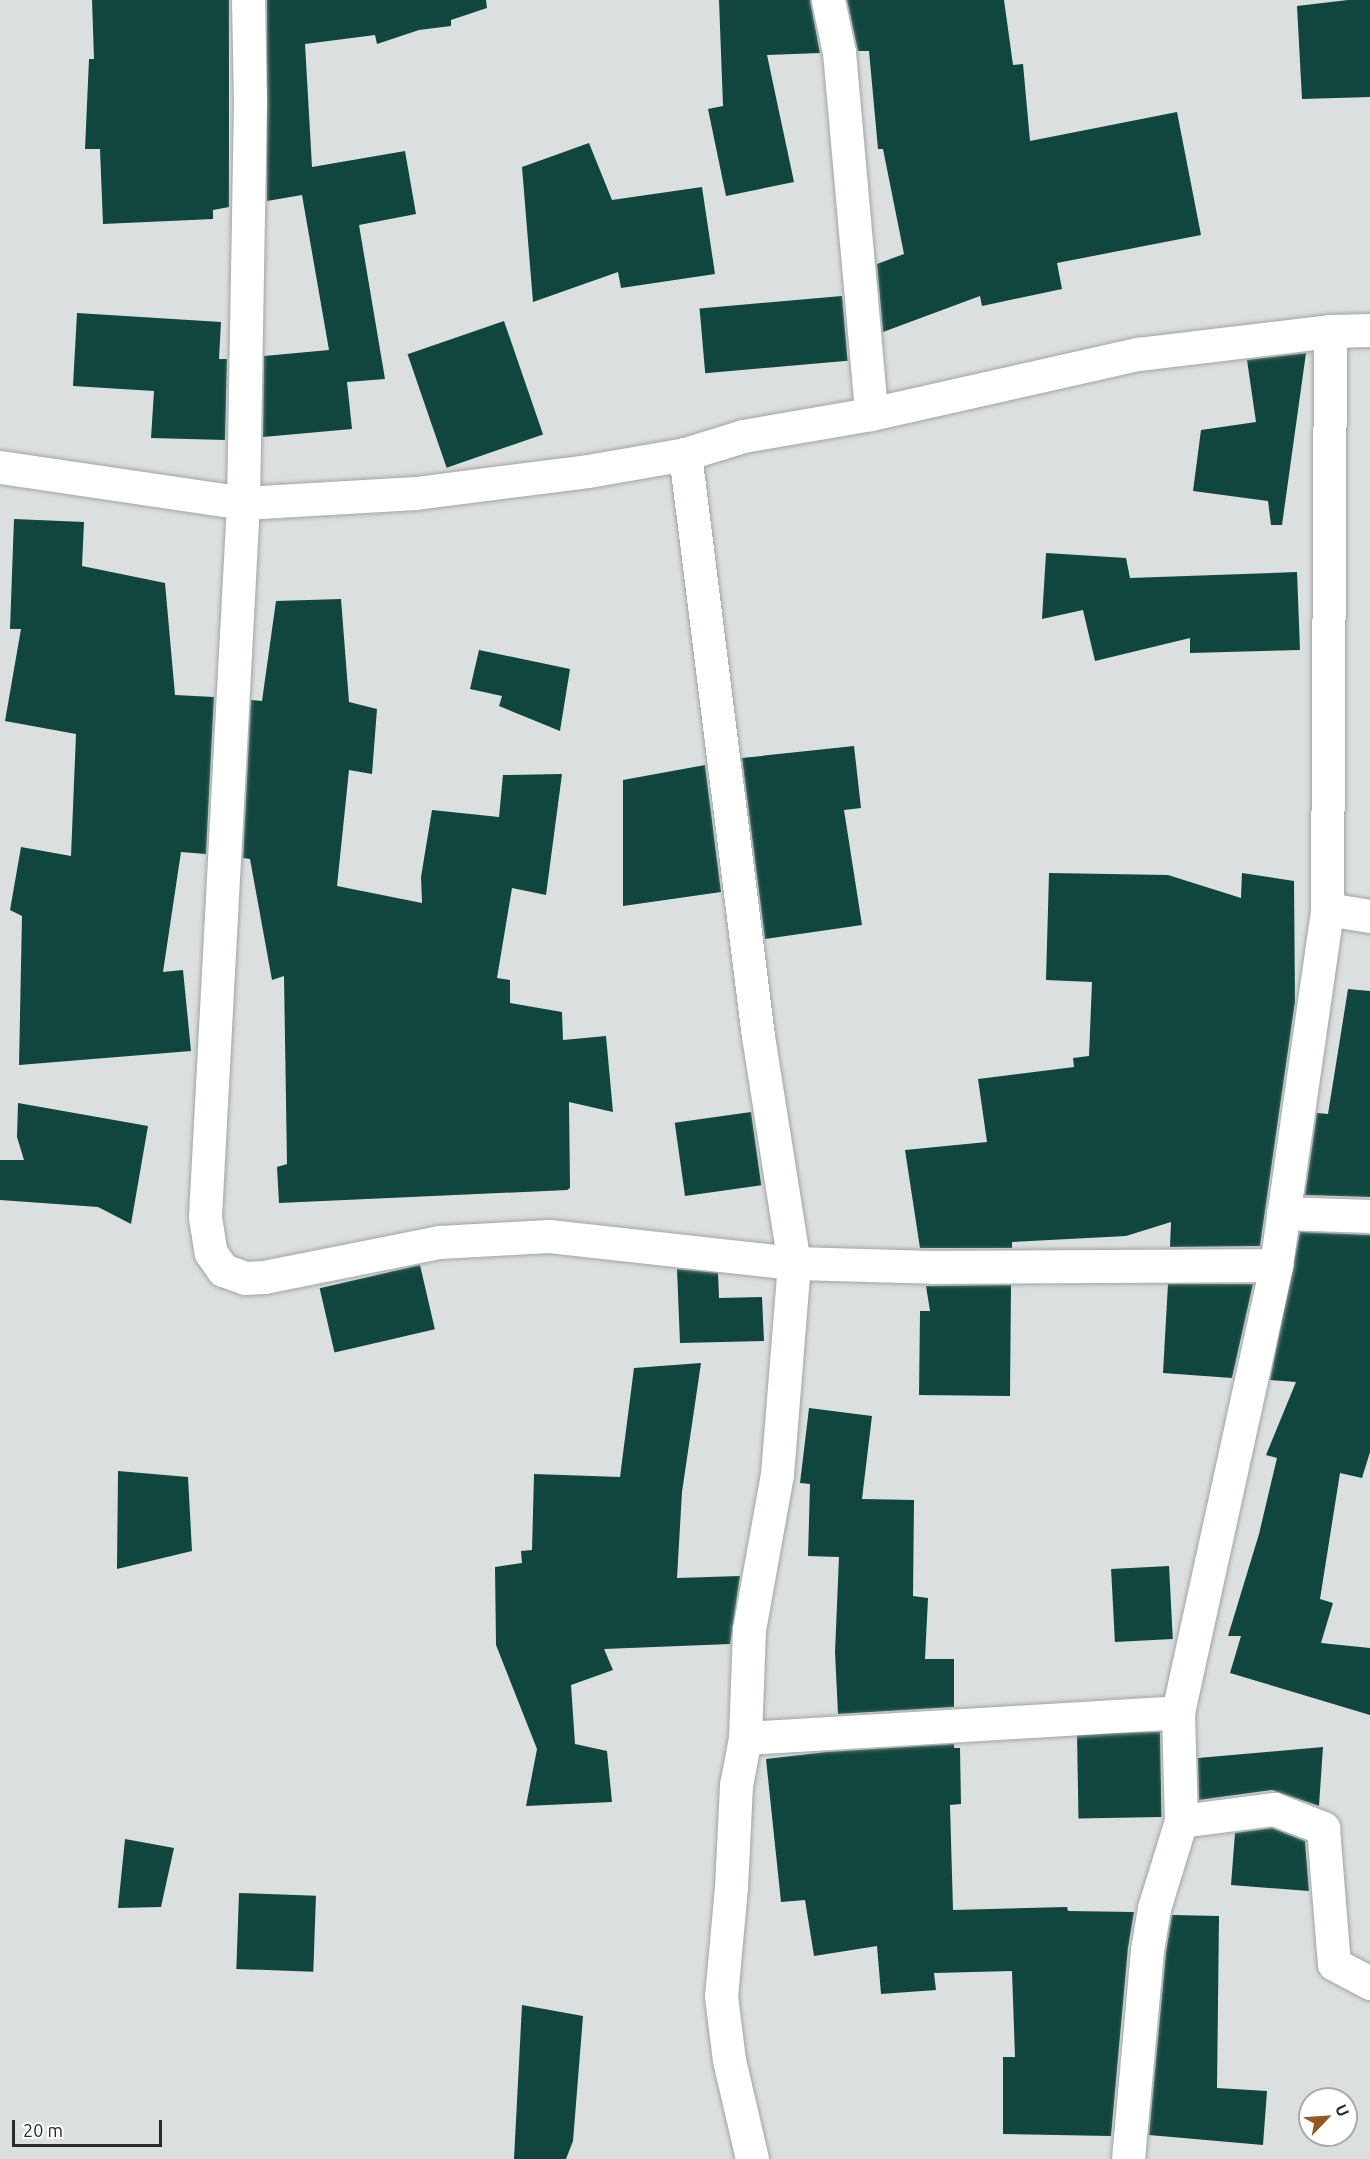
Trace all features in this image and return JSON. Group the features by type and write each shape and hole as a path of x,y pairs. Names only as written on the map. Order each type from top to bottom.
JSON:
{"street":[{"path":"248,0 250,101 243,502 205,1217 212,1253 223,1270 245,1278 264,1277 439,1242 549,1236 794,1263 933,1267 1276,1265"},
{"path":"828,0 839,52 872,414"},
{"path":"0,467 243,502 416,493 588,471 685,454 743,436 872,414 1138,354 1330,331 1370,330"},
{"path":"1128,2159 1147,1950 1154,1908 1181,1821 1178,1712 1276,1265 1327,909 1330,331"},
{"path":"685,454 758,1036 794,1263 777,1474 749,1629 745,1738 736,1785 731,1887 721,1995 729,2060 752,2159"},
{"path":"1327,909 1370,916"},
{"path":"1283,1214 1370,1216"},
{"path":"745,1738 1178,1712"},
{"path":"1181,1821 1274,1809 1323,1828 1334,1965 1370,1983"}],"building":[{"path":"92,0 229,0 229,207 213,210 213,219 103,224 100,149 85,149 89,59 94,59"},
{"path":"267,0 486,0 487,8 451,20 451,26 419,30 377,44 375,35 305,44 312,167 405,151 416,214 359,225 385,379 347,382 352,429 263,437 264,356 329,350 302,195 267,201"},
{"path":"719,0 810,0 820,53 767,55 794,182 726,196 708,109 723,106"},
{"path":"847,0 1004,0 1013,65 1023,64 1030,141 1177,112 1201,235 1057,263 1062,289 982,306 980,296 883,332 877,264 904,254 883,149 878,149 869,51 858,51"},
{"path":"1348,0 1370,0 1370,97 1302,99 1297,6"},
{"path":"589,143 612,200 702,187 715,274 621,288 618,272 533,302 522,167"},
{"path":"842,296 848,361 705,373 700,308"},
{"path":"77,313 221,322 219,359 227,359 225,440 151,438 154,391 73,386"},
{"path":"504,321 543,434 447,468 408,354"},
{"path":"1306,353 1282,525 1271,525 1268,501 1193,491 1201,430 1256,422 1247,360"},
{"path":"14,519 84,522 82,566 165,583 175,695 214,697 206,854 181,852 163,972 183,970 191,1051 19,1065 22,916 10,910 21,847 71,856 76,734 5,721 21,629 10,629"},
{"path":"1046,553 1126,558 1130,578 1297,572 1300,650 1190,653 1190,638 1095,661 1083,610 1042,619"},
{"path":"341,599 349,702 377,709 372,774 349,770 337,886 422,903 421,877 432,810 499,817 503,775 562,774 546,895 512,888 497,978 510,980 510,1003 562,1012 563,1040 606,1036 613,1112 569,1102 570,1188 567,1190 279,1203 277,1167 287,1164 284,976 272,980 250,859 243,858 251,700 262,701 276,601"},
{"path":"479,650 570,669 560,731 499,706 502,696 470,689"},
{"path":"854,746 861,808 844,810 862,925 765,939 742,758"},
{"path":"705,765 721,892 623,906 623,780"},
{"path":"1049,873 1168,875 1241,898 1242,873 1294,881 1295,1002 1260,1246 1170,1247 1171,1222 1126,1236 1012,1242 1012,1248 920,1248 905,1150 987,1142 978,1079 1074,1067 1073,1058 1089,1056 1092,982 1046,980"},
{"path":"1348,989 1370,991 1370,1197 1305,1195 1317,1113 1328,1114"},
{"path":"18,1103 148,1126 131,1224 98,1207 0,1200 0,1160 24,1160 17,1137"},
{"path":"751,1112 761,1185 685,1196 675,1123"},
{"path":"1300,1232 1370,1235 1370,1452 1362,1478 1340,1473 1320,1599 1333,1603 1321,1643 1370,1648 1370,1715 1230,1673 1241,1636 1228,1636 1259,1534 1277,1458 1266,1455 1296,1382 1270,1380"},
{"path":"420,1265 435,1329 334,1352 320,1288"},
{"path":"677,1269 718,1273 719,1298 762,1297 764,1341 680,1343"},
{"path":"1168,1284 1253,1284 1232,1378 1163,1373"},
{"path":"1011,1285 1010,1396 919,1395 920,1311 930,1311 926,1286"},
{"path":"701,1363 682,1492 677,1578 740,1576 730,1644 604,1649 613,1670 571,1685 575,1744 607,1751 612,1802 526,1806 537,1749 496,1645 495,1567 522,1563 521,1551 532,1550 534,1474 620,1477 634,1368"},
{"path":"809,1408 872,1416 862,1499 914,1500 913,1596 928,1598 925,1659 954,1659 954,1707 838,1714 835,1652 839,1557 808,1556 810,1484 800,1483"},
{"path":"118,1471 188,1477 192,1551 117,1569"},
{"path":"1169,1566 1173,1639 1115,1642 1111,1569"},
{"path":"1160,1732 1161,1817 1078,1818 1077,1733"},
{"path":"954,1744 954,1748 960,1748 961,1804 950,1805 953,1910 1067,1907 1068,1911 1134,1912 1128,1948 1111,2136 1003,2134 1003,2057 1015,2057 1012,1971 934,1973 936,1990 881,1994 877,1946 814,1956 805,1900 781,1902 766,1759 826,1752"},
{"path":"1323,1747 1319,1806 1272,1790 1199,1800 1198,1758"},
{"path":"1272,1828 1305,1841 1309,1891 1231,1885 1235,1833"},
{"path":"125,1839 174,1848 161,1907 118,1908"},
{"path":"239,1893 316,1896 313,1972 236,1969"},
{"path":"1172,1915 1219,1916 1217,2088 1267,2091 1263,2145 1149,2135 1166,1952"},
{"path":"522,2005 583,2016 573,2141 566,2159 514,2159"}]}
